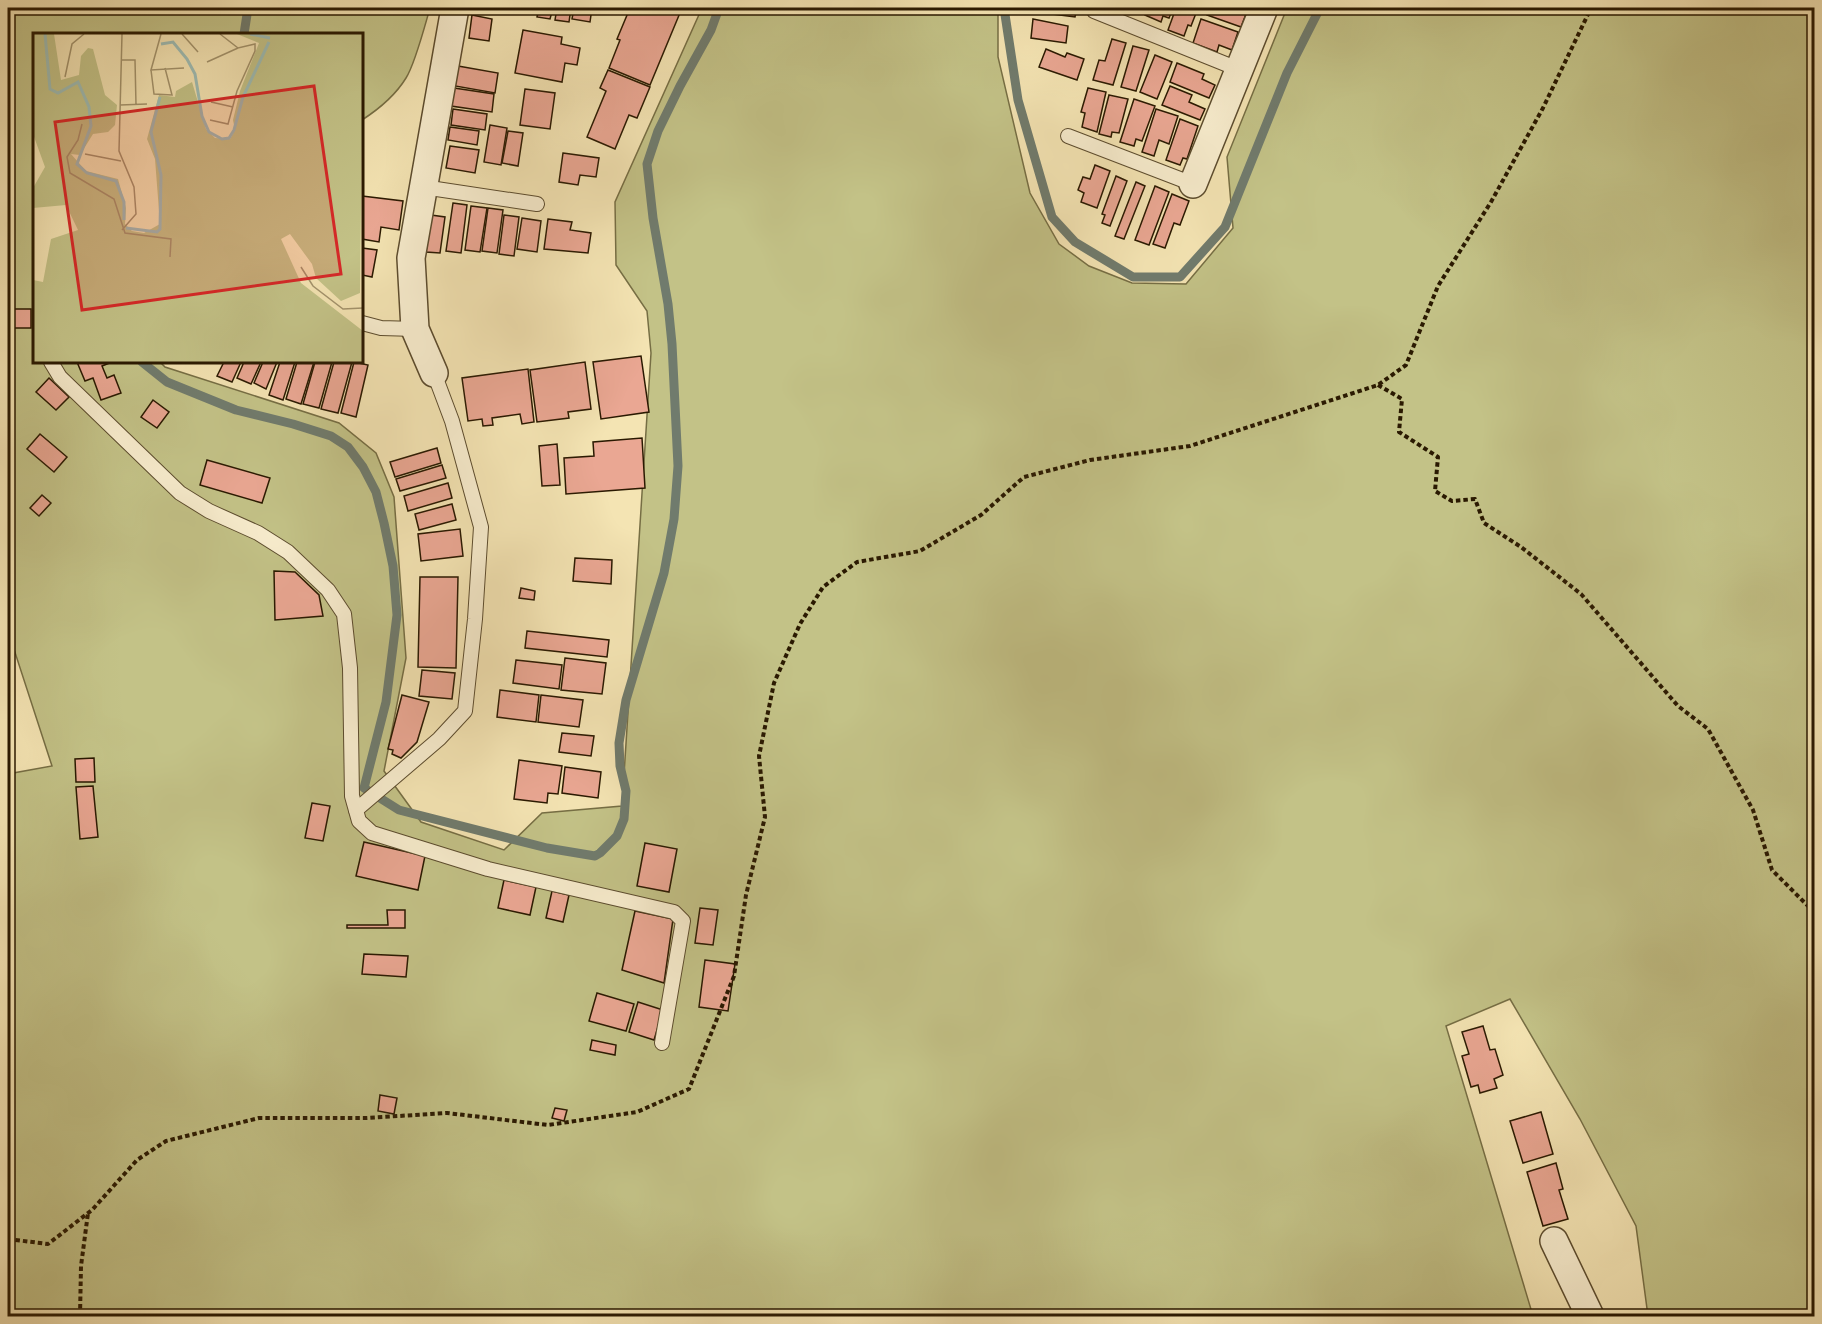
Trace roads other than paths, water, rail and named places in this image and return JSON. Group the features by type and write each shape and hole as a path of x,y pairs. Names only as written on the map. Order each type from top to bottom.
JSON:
{"street":[{"path":"434,373 416,329 411,258 455,8"},
{"path":"1193,184 1264,8"},
{"path":"1554,1241 1590,1317"}],"lane":[{"path":"1094,11 1238,69"},
{"path":"1068,136 1193,184"},
{"path":"423,187 537,204"},
{"path":"363,322 381,328 416,329"},
{"path":"52,363 60,377 180,493 209,511 258,533 288,552 328,590 344,614 350,668 352,796 359,821 372,833 488,869 674,912 683,921 662,1043"},
{"path":"356,810 439,739 465,711 476,619 481,527 452,422 434,373"}],"waterway":[{"path":"244,33 248,8"},
{"path":"143,363 167,382 236,410 331,436 348,447 363,467 376,492 393,566 397,615 386,702 364,788 399,810 547,848 595,856 600,853 617,836 624,819 626,791 620,766 619,743 626,700 664,573 674,519 678,466 668,304 653,218 647,164 658,131 711,30 719,8"},
{"path":"1004,8 1018,100 1052,217 1075,242 1133,277 1180,277 1225,227 1287,73 1320,8"}]}
